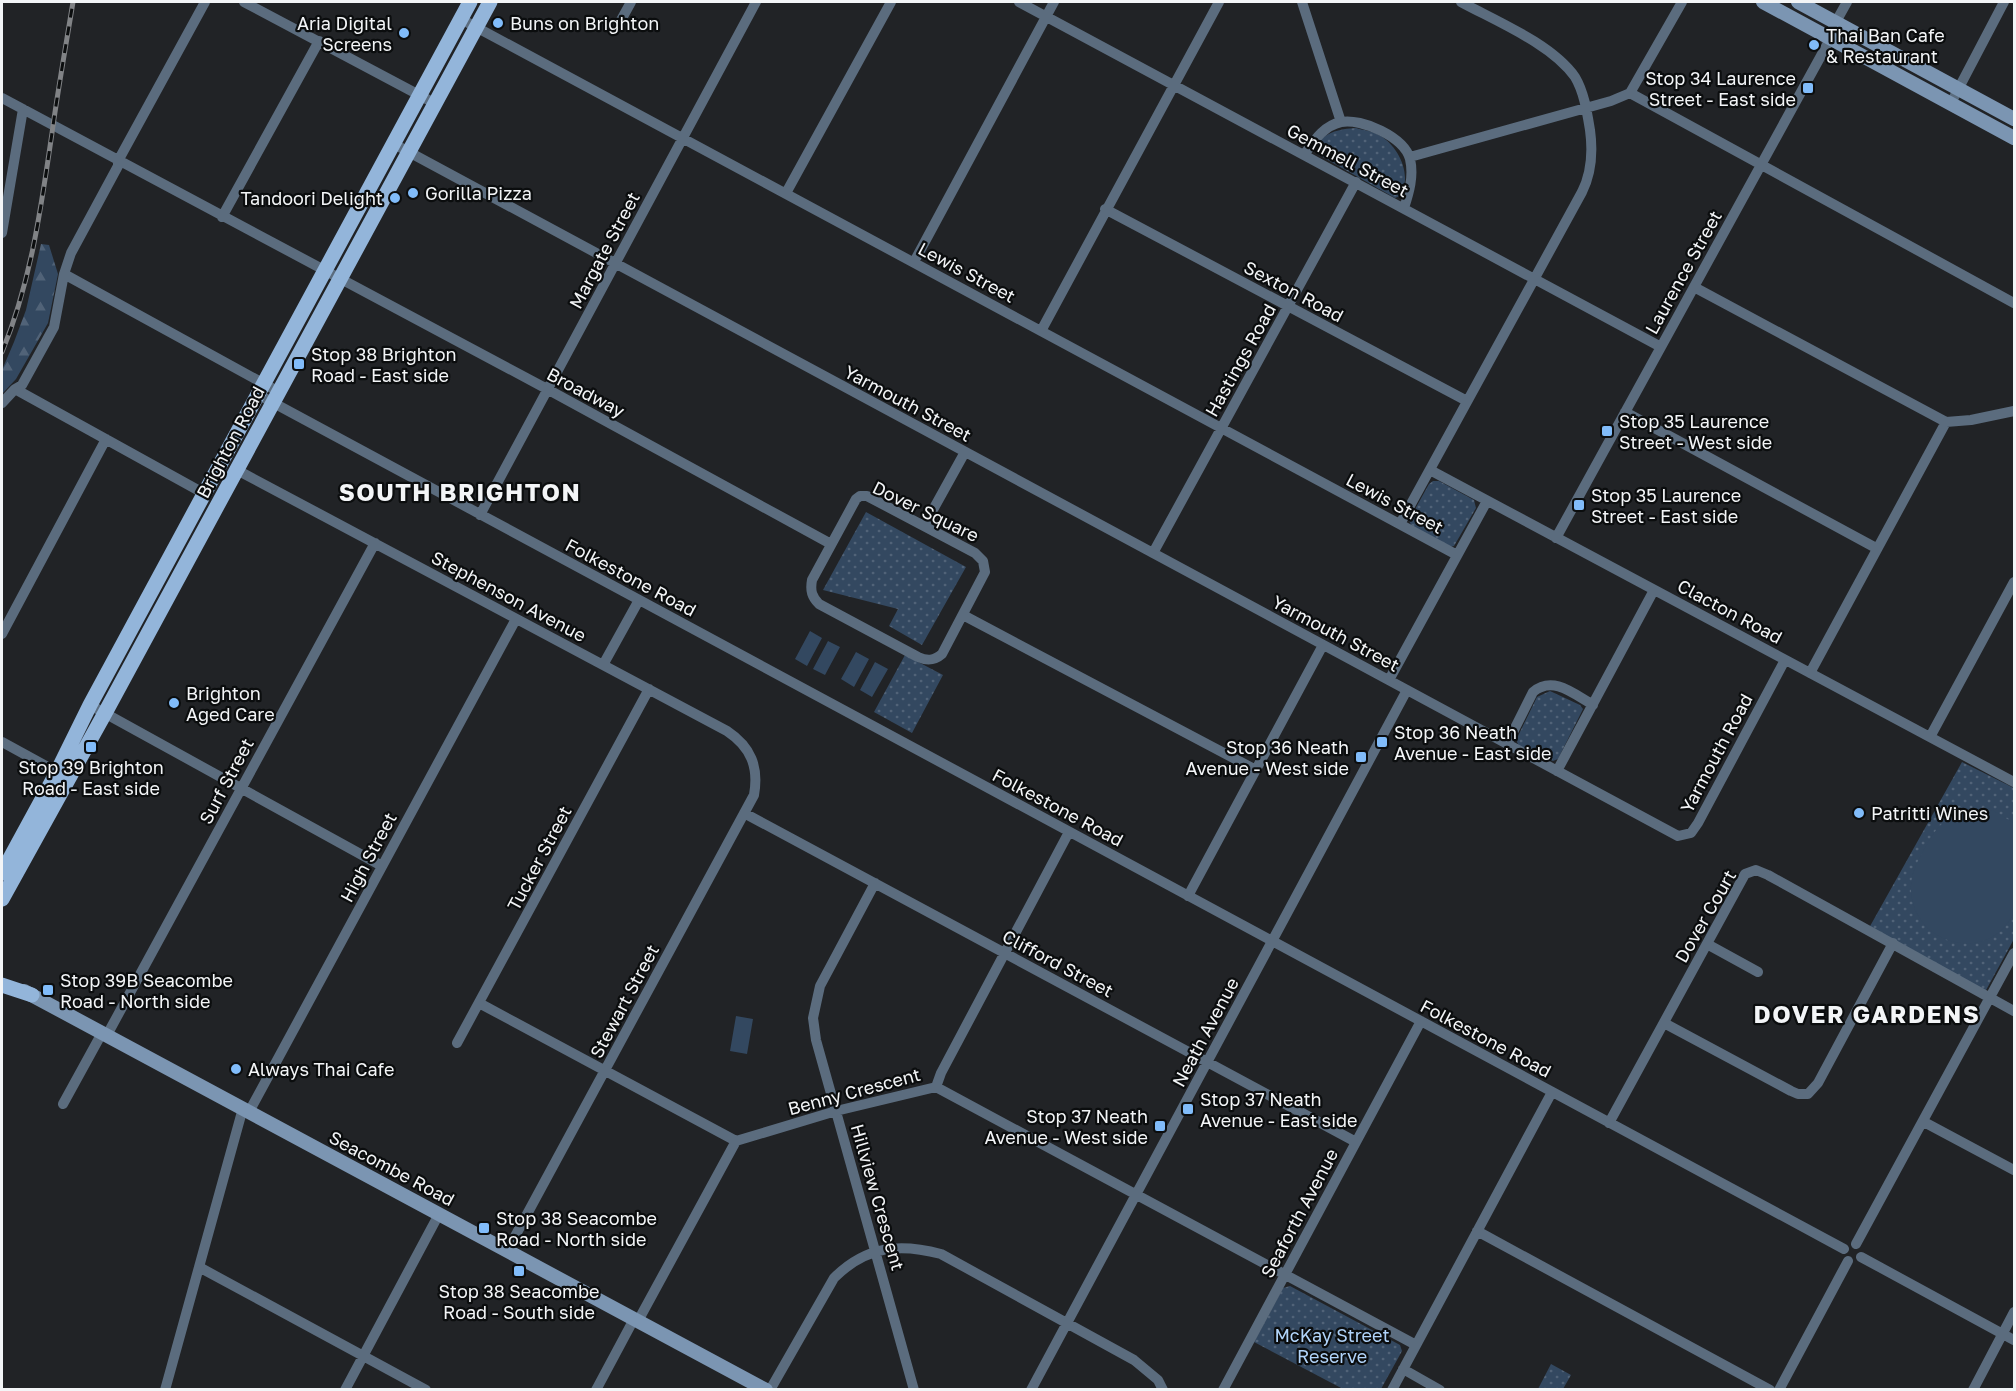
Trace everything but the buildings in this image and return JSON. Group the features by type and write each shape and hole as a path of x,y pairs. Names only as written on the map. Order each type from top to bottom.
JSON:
{"main road":[{"name":"Brighton Road","path":"2,873 57,772 90,705 470,2"},
{"name":"Brighton Road","path":"2,899 105,714 490,2"},
{"path":"1763,2 2014,138"},
{"path":"1798,2 2014,119"},
{"name":"Seacombe Road","path":"2,978 768,1389"},
{"path":"2,985 32,995"}],"street":[{"path":"2,403 15,389 22,386 54,327 64,274 71,253 118,166 118,161 205,2"},
{"path":"244,2 435,104"},
{"path":"620,22 631,2"},
{"name":"Margate Street","path":"480,514 756,2"},
{"path":"786,193 891,2"},
{"name":"Gemmell Street","path":"1019,2 1661,347"},
{"path":"914,262 1054,2"},
{"path":"1041,331 1219,2"},
{"path":"1302,2 1341,122"},
{"path":"1400,524 1588,179 1592,149 1587,107 1575,78 1545,48 1461,2"},
{"path":"1410,157 1611,101 1630,93 1682,2"},
{"name":"Laurence Street","path":"1556,538 1761,165 1847,2"},
{"path":"1951,103 2004,2"},
{"name":"Lewis Street","path":"461,19 1457,555"},
{"path":"222,217 319,41"},
{"path":"1630,93 2014,303"},
{"name":"Broadway","path":"2,98 547,389 831,544"},
{"path":"2,233 23,109"},
{"path":"1304,155 1322,131 1341,122 1367,124 1395,139 1410,157 1412,184 1404,208"},
{"name":"Yarmouth Street","path":"394,144 1407,690"},
{"name":"Hastings Road","path":"1153,553 1356,182"},
{"name":"Sexton Road","path":"1106,209 1467,401"},
{"name":"Folkestone Road","path":"64,274 480,514 1844,1249"},
{"path":"1694,287 1946,422 1971,420 2014,411"},
{"path":"15,389 205,494"},
{"path":"1625,412 1876,548"},
{"path":"1810,673 1946,422"},
{"path":"2,634 106,439"},
{"path":"924,526 964,452"},
{"name":"Stephenson Avenue","path":"237,470 734,736 748,751 754,764"},
{"name":"Clacton Road","path":"1430,470 2014,782"},
{"name":"Dover Square","path":"867,495 975,553 983,561 985,572 942,654 933,660 918,657 819,604 813,598 812,580 831,544 856,499 867,495"},
{"path":"1389,680 1487,501"},
{"name":"Surf Street","path":"63,1104 105,1034 375,543"},
{"path":"1930,737 2014,582"},
{"path":"1557,771 1654,590"},
{"path":"603,665 639,600"},
{"path":"963,615 1256,770"},
{"name":"High Street","path":"165,1389 246,1110 516,619"},
{"path":"1188,896 1323,645"},
{"name":"Yarmouth Road","path":"1407,690 1678,836 1686,835 1698,823 1785,660"},
{"path":"1507,744 1533,692 1541,686 1550,683 1559,685 1593,705"},
{"name":"Tucker Street","path":"458,1043 649,689"},
{"name":"Neath Avenue","path":"1031,1389 1407,690"},
{"path":"90,705 382,866"},
{"path":"2,742 57,772"},
{"name":"Stewart Street","path":"507,1251 754,795 756,779 754,764"},
{"name":"Clifford Street","path":"744,813 1356,1142"},
{"path":"936,1086 1069,832"},
{"name":"Dover Court","path":"1609,1123 1745,874 1756,870 1768,874 2014,1011"},
{"name":"Hillview Crescent","path":"874,883 820,986 813,1018 816,1040 914,1389"},
{"path":"1707,944 1758,972"},
{"path":"1664,1023 1791,1091 1808,1094 1818,1083 1893,944"},
{"path":"1856,1244 2014,952"},
{"path":"479,1003 736,1141 596,1389"},
{"name":"Seaforth Avenue","path":"1222,1389 1421,1021"},
{"name":"Benny Crescent","path":"736,1141 836,1111 936,1086 1416,1345"},
{"path":"1392,1389 1551,1092"},
{"path":"1924,1122 2014,1170"},
{"path":"345,1389 439,1214"},
{"path":"1477,1231 1770,1389"},
{"path":"1850,1244 1856,1244 1860,1248 1861,1257 1857,1261 1848,1261 1844,1257 1844,1249 1850,1244"},
{"path":"768,1389 829,1284 847,1265 876,1250 913,1248 941,1254 1134,1360 1158,1380 1163,1389"},
{"path":"1861,1257 2014,1340"},
{"path":"1779,1389 1848,1261"},
{"path":"199,1267 426,1389"},
{"path":"1973,1389 2014,1312"},
{"path":"1403,1369 1440,1389"}],"green space":[{"path":"1356,128 1379,135 1393,146 1404,171 1404,188 1400,196 1395,198 1319,155 1316,150 1318,144 1326,135"},
{"path":"41,244 49,245 58,274 48,323 16,379 2,394 2,370 26,310"},
{"path":"1439,481 1474,500 1476,508 1454,546 1450,547 1411,525 1409,520 1429,484"},
{"path":"866,512 966,567 922,645 889,626 898,609 823,590"},
{"path":"810,631 822,638 807,666 795,659"},
{"path":"828,641 840,647 825,675 813,669"},
{"path":"856,652 869,659 854,687 841,679"},
{"path":"905,655 943,675 912,733 874,712"},
{"path":"875,662 888,669 872,697 860,690"},
{"path":"1550,691 1580,705 1583,709 1558,759 1553,761 1519,746 1517,742 1537,697"},
{"path":"1962,762 2014,788 2014,939 1985,992 1869,928"},
{"path":"1982,809 1994,811 2014,823 2013,914 2002,930 1987,939 1971,943 1954,942 1938,936 1925,925 1915,910 1911,891 1912,880 1922,853 1935,831 1954,816"},
{"path":"736,1016 753,1019 747,1054 730,1051"},
{"name":"McKay Street Reserve","path":"1290,1286 1400,1345 1402,1351 1381,1389 1343,1389 1254,1342 1283,1288"},
{"path":"1551,1364 1571,1375 1563,1389 1538,1389"}],"railway":[{"path":"2,352 12,326 34,244 73,2"}],"place":[{"name":"Buns on Brighton","path":"498,23"},
{"name":"Aria Digital Screens","path":"404,33"},
{"name":"Thai Ban Cafe & Restaurant","path":"1814,45"},
{"name":"Stop 34 Laurence Street - East side","path":"1808,88"},
{"name":"Gorilla Pizza","path":"413,193"},
{"name":"Tandoori Delight","path":"395,198"},
{"name":"Stop 38 Brighton Road - East side","path":"299,364"},
{"name":"Stop 35 Laurence Street - West side","path":"1607,431"},
{"name":"Stop 35 Laurence Street - East side","path":"1579,505"},
{"name":"Brighton Aged Care","path":"174,703"},
{"name":"Stop 36 Neath Avenue - East side","path":"1382,742"},
{"name":"Stop 39 Brighton Road - East side","path":"91,747"},
{"name":"Stop 36 Neath Avenue - West side","path":"1361,757"},
{"name":"Patritti Wines","path":"1859,813"},
{"name":"Stop 39B Seacombe Road - North side","path":"48,990"},
{"name":"Always Thai Cafe","path":"236,1069"},
{"name":"Stop 37 Neath Avenue - East side","path":"1188,1109"},
{"name":"Stop 37 Neath Avenue - West side","path":"1160,1126"},
{"name":"Stop 38 Seacombe Road - North side","path":"484,1228"},
{"name":"Stop 38 Seacombe Road - South side","path":"519,1271"}],"district":[{"name":"SOUTH BRIGHTON","path":"460,491"},
{"name":"DOVER GARDENS","path":"1867,1013"}]}
